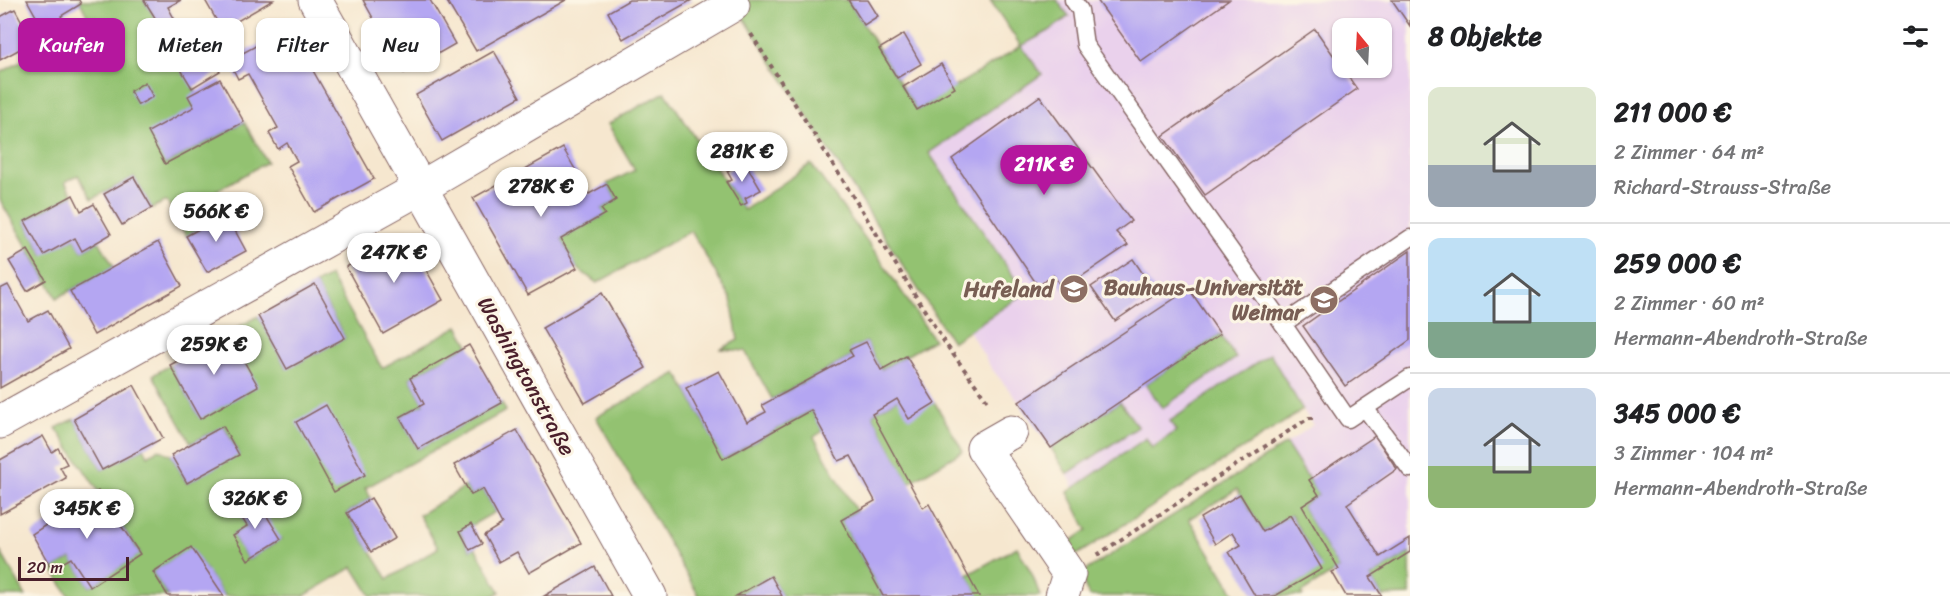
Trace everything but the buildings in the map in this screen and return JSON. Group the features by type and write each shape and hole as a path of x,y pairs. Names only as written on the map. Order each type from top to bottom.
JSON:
{"street":[{"name":"Washingtonstraße","path":"315,0 651,596"},
{"path":"0,422 420,188 729,3"},
{"path":"1011,432 983,448 1065,585"}],"lane":[{"path":"1073,0 1080,10 1086,45 1348,419 1410,378"},
{"path":"1283,324 1410,237"},
{"path":"1365,408 1410,469"}],"path":[{"path":"729,3 947,346 1011,432"},
{"path":"1065,585 1309,418"}],"shaded area":[{"path":"990,0 1410,0 1410,552 1370,577 1286,444 1313,425 1303,410 1100,539 1064,468 1019,402 992,369 969,331 952,342 829,153 842,144 848,154 1021,46"}],"green space":[{"path":"79,0 144,0 155,18 137,18 137,72 184,72 196,92 194,107 165,164 244,122 267,162 214,192 226,214 186,236 167,201 152,208 134,177 92,199 78,175 65,182 73,195 25,221 43,254 75,238 82,251 99,241 114,267 57,298 0,200 0,73 18,63 18,72 125,72 125,18 88,18"},
{"path":"749,0 848,0 917,110 1021,46 1042,74 929,153 1025,293 952,342 737,7"},
{"path":"990,0 1057,0 1069,16 1049,31 1021,46"},
{"path":"665,92 744,210 811,164 878,256 934,340 881,370 866,342 850,350 853,356 772,399 745,351 721,349 738,340 731,299 691,231 597,283 577,268 561,239 604,215 601,209 616,200 607,184 635,170 608,124"},
{"path":"330,276 382,368 458,326 469,345 410,378 424,404 400,417 418,449 502,403 506,411 365,488 371,498 347,513 388,579 438,548 419,515 466,486 471,495 483,489 495,512 460,532 470,550 475,547 500,592 493,596 371,596 353,567 304,596 224,596 191,548 153,572 168,596 69,596 52,569 71,558 90,587 140,553 56,428 74,419 102,470 144,448 148,456 159,449 171,455 187,483 239,454 224,426 191,443 153,375 170,365 200,418 257,386 228,333 258,316 287,369 345,338 315,284","holes":["236,509 281,539 248,560 233,535 247,526"]},
{"path":"1220,334 1236,358 1162,408 1146,384"},
{"path":"1270,354 1303,410 1072,558 1064,546 1087,530 1068,492 1146,438 1152,448 1176,431 1170,421"},
{"path":"677,373 724,459 811,410 823,431 814,437 856,511 841,520 883,596 782,596 771,576 736,596 699,596 596,417"},
{"path":"897,399 935,403 963,451 909,483 872,414"},
{"path":"1120,402 1138,427 1067,474 1051,448"},
{"path":"1286,444 1319,495 1302,506 1339,569 1301,593 1303,596 1278,596 1321,568 1291,515 1263,532 1237,489 1189,519 1236,596 1089,596 1080,574"},
{"path":"1017,547 1033,576 1040,596 979,596 967,575"},
{"path":"0,551 26,596 0,596"},
{"path":"1410,552 1410,595 1382,596 1370,577"}],"place":[{"name":"Hufeland","path":"1074,289"},
{"name":"Bauhaus-Universität Weimar","path":"1324,300"}]}
